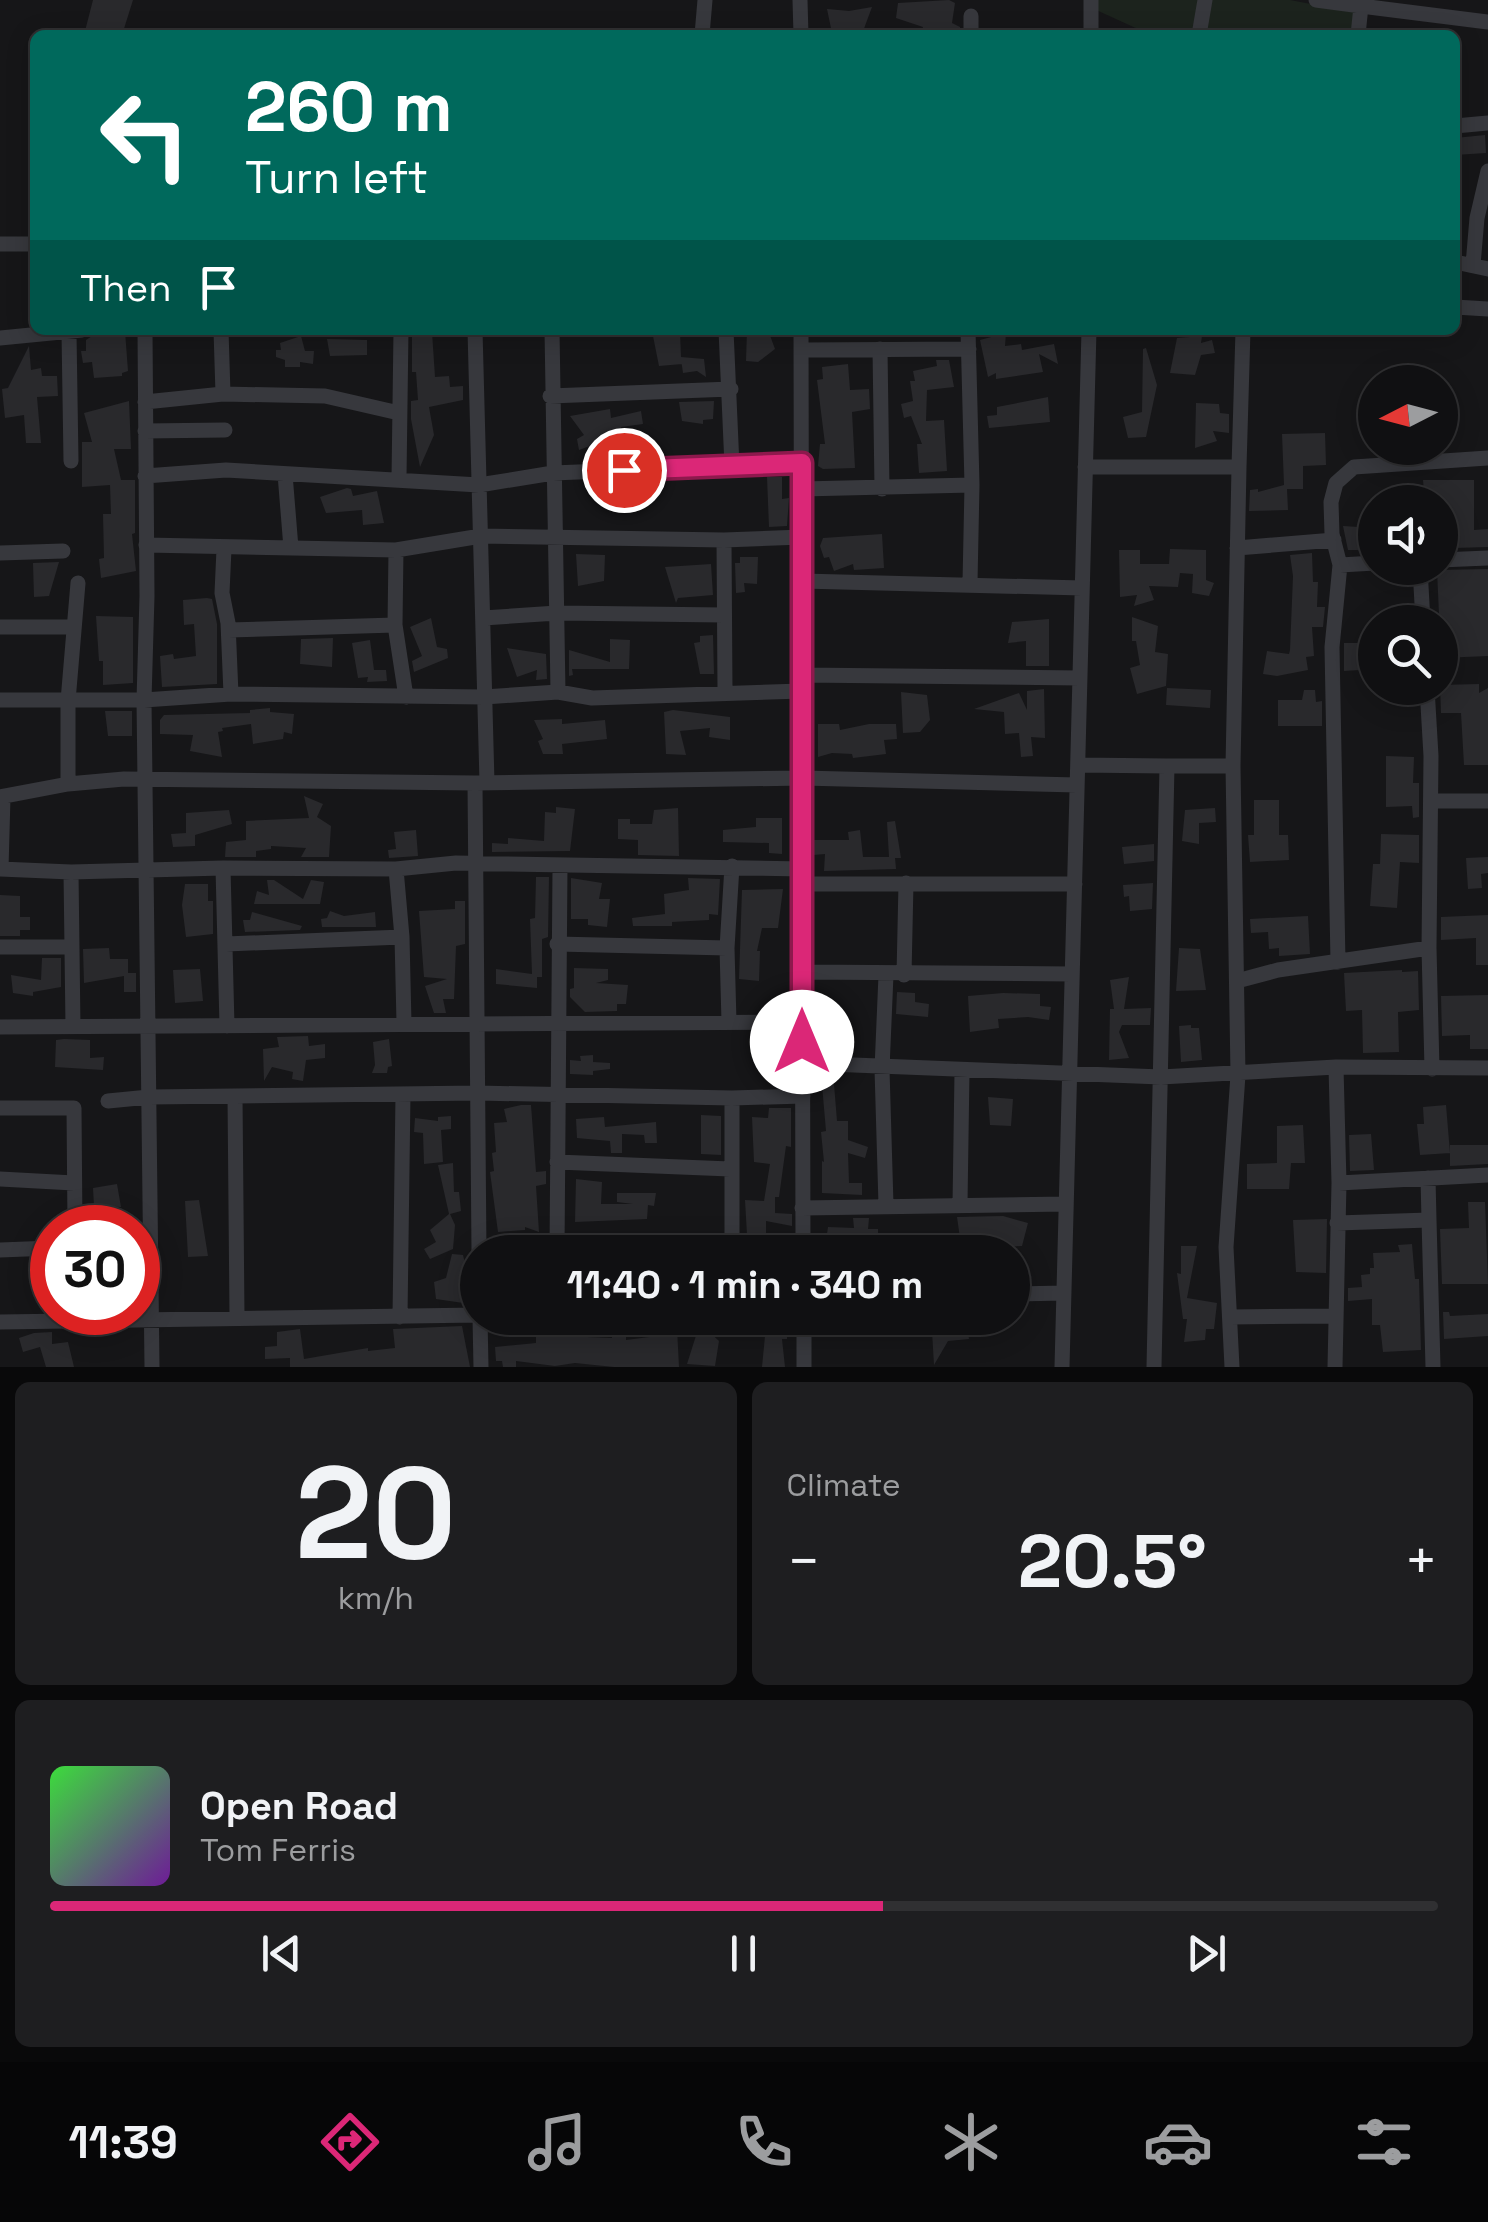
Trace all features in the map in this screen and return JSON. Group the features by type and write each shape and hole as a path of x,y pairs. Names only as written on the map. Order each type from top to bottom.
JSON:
{"street":[{"path":"702,30 705,0"},
{"path":"800,0 801,30"},
{"path":"1091,0 1091,30"},
{"path":"1199,30 1205,0"},
{"path":"1316,0 1488,22"},
{"path":"1359,30 1361,6"},
{"path":"971,30 972,16"},
{"path":"1460,126 1488,123"},
{"path":"1480,267 1477,218 1488,171"},
{"path":"0,244 30,244"},
{"path":"1460,306 1488,309"},
{"path":"0,338 33,335"},
{"path":"71,461 76,335"},
{"path":"145,335 144,700 150,1205"},
{"path":"221,335 223,394"},
{"path":"399,478 401,335"},
{"path":"475,335 484,697 475,863 480,1235"},
{"path":"552,335 558,692"},
{"path":"726,335 732,466"},
{"path":"801,335 803,1235"},
{"path":"968,335 970,583"},
{"path":"1062,1367 1089,335"},
{"path":"1232,1367 1226,1247 1238,1075 1234,766 1243,335"},
{"path":"880,349 882,488"},
{"path":"802,350 969,349"},
{"path":"550,396 731,389"},
{"path":"145,402 223,394 326,396 399,413"},
{"path":"145,432 225,430"},
{"path":"1338,962 1332,647 1340,565 1330,502 1336,483 1354,467 1488,458"},
{"path":"145,476 226,470 479,485 553,472 802,463"},
{"path":"1086,467 1239,467"},
{"path":"285,474 291,548"},
{"path":"802,489 972,485"},
{"path":"146,545 396,550 481,536 724,540 802,536"},
{"path":"724,540 726,692"},
{"path":"1237,548 1334,540"},
{"path":"224,548 222,593 229,630 231,694"},
{"path":"0,553 62,550"},
{"path":"396,550 395,625 406,697"},
{"path":"1458,559 1488,558"},
{"path":"1340,565 1358,564"},
{"path":"802,581 1082,588"},
{"path":"68,784 68,701 78,583"},
{"path":"483,618 557,613 724,615"},
{"path":"229,630 395,625"},
{"path":"0,628 73,627"},
{"path":"0,700 144,700 231,694 484,697 558,692 592,698 726,692 802,683 1080,678"},
{"path":"1428,705 1432,1069"},
{"path":"1078,766 1234,766"},
{"path":"1154,1367 1167,766"},
{"path":"1074,884 906,883 803,876 732,866 560,867 475,863 396,869 0,869 2,797 68,784 146,779 481,783 803,778 1077,785"},
{"path":"1431,801 1488,801"},
{"path":"729,1022 727,948 732,866"},
{"path":"557,1235 560,867"},
{"path":"224,868 227,1026"},
{"path":"396,869 404,1023"},
{"path":"70,872 73,1027"},
{"path":"904,975 906,883"},
{"path":"226,944 402,938"},
{"path":"557,944 727,948"},
{"path":"0,947 70,947"},
{"path":"1237,981 1356,956 1429,948"},
{"path":"803,972 1072,974"},
{"path":"886,975 882,1069 886,1205"},
{"path":"0,1028 802,1022"},
{"path":"804,1064 1161,1078 1336,1067 1488,1068"},
{"path":"1335,1367 1336,1067"},
{"path":"960,1204 962,1072"},
{"path":"108,1101 149,1096 478,1093 802,1096"},
{"path":"400,1317 402,1094"},
{"path":"234,1096 237,1317"},
{"path":"732,1098 732,1235"},
{"path":"0,1108 74,1108 75,1205"},
{"path":"557,1162 730,1169"},
{"path":"1338,1182 1488,1176"},
{"path":"1428,1178 1433,1367"},
{"path":"0,1179 74,1183"},
{"path":"802,1208 1066,1204"},
{"path":"1337,1222 1428,1220"},
{"path":"0,1250 30,1249"},
{"path":"1030,1294 1064,1293"},
{"path":"160,1318 460,1316"},
{"path":"1230,1317 1334,1316"},
{"path":"0,1322 30,1320"},
{"path":"151,1335 152,1367"},
{"path":"479,1335 480,1367"},
{"path":"804,1335 804,1367"}],"shaded area":[{"path":"1096,0 1290,0 1358,13 1356,30 1140,30 1094,9"}],"building":[{"path":"93,0 133,0 124,30 85,30"},
{"path":"949,0 955,3 952,23 960,30 922,30 923,27 896,18 898,3"},
{"path":"872,7 863,30 831,30 827,9"},
{"path":"1485,135 1486,153 1460,155 1460,138"},
{"path":"125,335 128,371 122,376 94,378 92,362 83,363 81,351 86,351 86,340 92,336"},
{"path":"412,335 432,335 435,377 449,376 450,387 463,386 463,400 429,407 434,435 420,467 411,419 411,401 418,400 416,372 412,372"},
{"path":"680,335 681,357 704,359 706,377 697,371 683,373 682,364 659,366 653,336"},
{"path":"747,335 770,335 775,349 758,362 746,361"},
{"path":"1006,335 1005,346 1021,344 1022,350 1054,344 1058,364 1039,354 1043,372 996,379 996,373 988,377 980,340"},
{"path":"301,336 305,351 314,351 313,364 300,362 300,367 285,367 285,360 276,357 276,350 281,350 280,343"},
{"path":"1202,336 1201,343 1212,340 1215,353 1201,355 1195,375 1170,373 1177,338"},
{"path":"327,339 367,340 367,355 330,356"},
{"path":"29,346 31,370 41,368 42,376 57,376 58,396 37,397 41,443 26,443 24,415 5,418 2,389 8,388"},
{"path":"1146,348 1157,385 1146,437 1128,438 1123,417 1142,412"},
{"path":"936,360 949,360 954,387 927,390 926,421 944,420 947,471 919,473 917,444 922,444 911,416 904,418 901,404 913,401 913,371 937,366"},
{"path":"848,364 850,390 869,389 870,409 852,412 855,468 823,469 818,466 820,444 825,444 817,380 823,379 822,367"},
{"path":"1048,397 1050,422 989,428 987,416 997,415 997,407"},
{"path":"129,401 131,449 114,449 121,480 135,480 132,534 136,571 101,578 103,514 111,514 110,485 82,487 82,442 92,442 84,413"},
{"path":"714,401 713,419 703,420 703,424 682,421 679,402"},
{"path":"1196,403 1219,404 1220,413 1229,414 1229,433 1213,431 1217,441 1195,448"},
{"path":"610,409 611,418 641,411 643,424 621,427 619,448 599,449 598,443 579,450 577,439 584,435 570,416"},
{"path":"1325,433 1326,465 1303,466 1303,489 1287,489 1288,510 1249,511 1250,490 1258,492 1284,485 1282,434"},
{"path":"767,477 782,477 782,499 789,498 787,526 769,527"},
{"path":"1423,480 1474,480 1474,530 1488,529 1488,547 1458,548 1458,485 1423,485"},
{"path":"347,488 353,496 377,491 384,523 363,525 362,510 326,513 320,497"},
{"path":"1343,526 1358,527 1358,550 1348,550"},
{"path":"882,534 884,568 854,570 853,564 834,571 820,546 823,538"},
{"path":"1170,549 1206,550 1206,580 1214,583 1209,596 1192,593 1193,574 1180,573 1178,587 1149,586 1154,600 1134,606 1137,595 1120,597 1119,550 1140,550 1140,564 1169,564"},
{"path":"1312,553 1313,582 1318,582 1317,607 1325,607 1323,627 1312,627 1314,656 1306,657 1308,670 1277,676 1263,674 1267,651 1289,654 1290,650 1290,555"},
{"path":"576,554 605,555 604,581 578,586"},
{"path":"740,557 758,557 757,584 744,583 745,592 736,593 735,563 740,563"},
{"path":"59,562 49,596 34,597 33,563"},
{"path":"711,564 713,595 678,598 676,603 665,567"},
{"path":"1488,569 1488,656 1458,657 1458,605 1439,605 1438,585 1458,585 1458,570"},
{"path":"212,599 217,624 217,684 162,687 160,656 196,656 194,624 184,625 183,600"},
{"path":"96,616 133,617 133,683 103,685"},
{"path":"1132,617 1158,626 1155,652 1168,654 1166,686 1137,694 1130,668 1140,665 1136,641 1132,641"},
{"path":"431,618 437,647 447,649 448,658 414,672 412,661 422,656 410,627"},
{"path":"1049,619 1049,666 1026,666 1026,641 1008,643 1012,622"},
{"path":"713,635 714,674 700,674 694,643 700,642 700,636"},
{"path":"333,638 332,667 300,664 301,639"},
{"path":"610,639 630,640 629,669 572,669 573,675 569,676 569,650 610,662"},
{"path":"370,640 374,670 386,670 387,681 367,682 368,677 358,678 352,643"},
{"path":"1344,643 1358,643 1358,670 1344,671"},
{"path":"507,648 546,654 547,679 536,680 537,670 517,677"},
{"path":"1479,684 1479,693 1488,688 1488,765 1464,765 1461,713 1441,713 1441,705 1458,705 1458,685"},
{"path":"1167,688 1211,690 1210,708 1166,705"},
{"path":"1044,689 1045,738 1031,737 1033,756 1021,757 1019,733 1005,734 1004,712 974,709 1019,693 1027,710 1027,691"},
{"path":"1304,690 1315,690 1316,702 1322,701 1322,726 1278,726 1278,700 1302,700"},
{"path":"901,692 927,695 930,720 920,732 903,733"},
{"path":"270,708 270,712 294,714 292,734 284,732 283,739 253,744 251,724 222,728 218,732 222,757 190,751 193,735 160,734 164,715 250,713"},
{"path":"105,711 132,711 132,736 108,736"},
{"path":"664,712 730,717 730,740 709,737 710,728 680,731 686,755 666,754"},
{"path":"562,719 562,724 605,720 607,739 562,744 563,754 543,754 538,741 543,739 534,720"},
{"path":"818,724 839,724 840,730 896,724 897,739 884,740 886,754 853,758 852,754 832,753 818,757"},
{"path":"1386,756 1414,757 1413,783 1419,783 1419,817 1413,818 1412,806 1386,807"},
{"path":"304,796 323,804 317,817 331,826 329,857 301,857 306,848 271,846 256,851 256,857 225,857 226,842 246,840 246,821 309,818"},
{"path":"1254,800 1279,800 1279,835 1288,835 1289,860 1250,862 1248,835 1254,835"},
{"path":"556,807 575,809 570,851 492,852 492,843 508,844 508,838 544,841 545,812 556,813"},
{"path":"678,808 679,856 638,855 638,840 618,839 618,819 630,819 630,824 652,824 654,810"},
{"path":"1215,808 1216,822 1199,823 1199,844 1182,841 1185,810"},
{"path":"229,810 232,824 195,835 195,846 173,847 171,834 186,833 186,813"},
{"path":"756,818 782,818 782,854 769,853 769,843 723,842 723,830 756,827"},
{"path":"895,821 901,858 895,858 896,869 824,871 825,854 813,855 813,840 849,840 848,832 860,830 863,857 889,857 887,822"},
{"path":"416,830 418,856 389,858 388,850 396,849 394,832"},
{"path":"1381,834 1419,835 1419,863 1400,862 1397,908 1370,906 1373,864 1380,864"},
{"path":"1154,844 1154,861 1124,864 1122,847"},
{"path":"1488,857 1488,873 1481,874 1482,888 1468,889 1466,858"},
{"path":"536,877 549,877 548,937 542,939 542,977 537,977 537,988 496,984 496,969 532,974 530,919 535,918"},
{"path":"571,878 602,883 599,899 610,899 607,927 588,925 588,919 571,919"},
{"path":"688,878 720,879 718,915 709,914 709,920 672,922 672,926 633,926 632,918 665,914 664,894 689,890"},
{"path":"267,880 274,880 303,899 311,880 324,882 320,904 254,904 257,891 269,895"},
{"path":"1153,883 1152,909 1130,911 1123,885"},
{"path":"185,884 208,884 208,901 213,901 213,934 186,937 182,905"},
{"path":"783,889 778,928 762,928 757,951 759,981 739,979 742,890"},
{"path":"0,895 20,896 20,917 30,917 30,930 20,930 20,936 0,936"},
{"path":"455,901 465,901 465,944 456,946 454,999 443,999 446,1013 434,1013 425,986 447,979 424,977 419,911 455,909"},
{"path":"330,911 344,916 375,912 376,927 322,927 321,919 327,918"},
{"path":"252,912 302,926 300,930 245,932 243,920 250,920"},
{"path":"1488,915 1488,965 1476,965 1476,938 1441,940 1441,917"},
{"path":"1308,916 1310,954 1279,956 1279,948 1269,949 1268,932 1251,933 1250,919"},
{"path":"109,948 110,959 128,959 128,973 136,973 136,992 124,992 124,976 84,983 83,949"},
{"path":"1179,948 1200,949 1206,990 1176,991"},
{"path":"42,958 61,958 61,987 33,992 33,996 13,993 11,975 41,980"},
{"path":"574,968 608,969 608,980 596,983 628,985 626,1004 617,1004 617,1011 585,1012 570,997"},
{"path":"200,969 203,1001 175,1003 173,970"},
{"path":"1418,971 1419,1010 1398,1012 1399,1052 1363,1053 1362,1010 1346,1011 1344,973"},
{"path":"1129,977 1124,1009 1151,1008 1150,1025 1122,1025 1119,1032 1129,1058 1109,1060 1110,1009 1114,1009 1110,980"},
{"path":"897,992 915,993 915,1002 929,1004 928,1017 896,1014"},
{"path":"1040,994 1040,1006 1051,1007 1049,1020 998,1019 999,1028 970,1032 968,996"},
{"path":"1488,995 1488,1049 1470,1049 1470,1035 1442,1036 1441,996"},
{"path":"1179,1026 1199,1028 1202,1060 1181,1062"},
{"path":"308,1036 309,1046 325,1044 325,1058 306,1060 303,1081 292,1079 293,1072 272,1067 264,1081 263,1049 279,1047 277,1037"},
{"path":"389,1039 392,1066 387,1073 372,1073 373,1042"},
{"path":"56,1040 90,1040 90,1058 104,1057 103,1070 55,1067"},
{"path":"593,1055 593,1062 610,1063 610,1069 593,1071 593,1075 570,1074 570,1060 581,1061 580,1056"},
{"path":"834,1084 837,1121 848,1121 848,1140 868,1147 865,1158 848,1153 849,1183 862,1183 862,1195 822,1193 821,1132 826,1131 822,1085"},
{"path":"988,1097 1013,1099 1011,1126 990,1125"},
{"path":"531,1105 536,1172 546,1171 546,1184 536,1186 539,1232 525,1227 498,1232 490,1172 494,1171 492,1153 496,1152 494,1123 507,1122 504,1109"},
{"path":"1446,1105 1450,1153 1420,1155 1417,1124 1424,1124 1423,1107"},
{"path":"769,1108 791,1108 791,1147 786,1146 775,1213 792,1214 792,1226 766,1221 766,1235 747,1235 745,1200 764,1201 770,1164 754,1162 752,1117 768,1118"},
{"path":"701,1115 721,1116 721,1155 701,1154"},
{"path":"451,1116 451,1129 441,1130 443,1162 424,1164 423,1133 414,1132 415,1118 438,1121 438,1117"},
{"path":"604,1117 605,1127 656,1122 657,1143 645,1143 644,1135 622,1134 622,1153 611,1153 610,1141 577,1138 576,1119"},
{"path":"1303,1125 1305,1163 1291,1163 1289,1189 1247,1189 1247,1164 1277,1163 1277,1126"},
{"path":"1371,1134 1374,1170 1350,1171 1349,1135"},
{"path":"1450,1145 1488,1145 1488,1164 1450,1166"},
{"path":"453,1163 454,1192 459,1192 461,1211 450,1214 455,1225 453,1249 430,1259 424,1249 436,1242 430,1230 449,1214 438,1165"},
{"path":"576,1179 602,1182 601,1204 633,1204 617,1202 617,1193 656,1193 654,1206 648,1205 647,1219 575,1222"},
{"path":"117,1184 121,1205 94,1205 93,1188"},
{"path":"199,1200 208,1256 188,1257 185,1201"},
{"path":"1468,1202 1485,1202 1488,1284 1442,1284 1440,1229 1469,1228"},
{"path":"1003,1216 1028,1223 1025,1235 960,1235 957,1217"},
{"path":"853,1218 869,1218 868,1229 878,1229 878,1235 827,1234 828,1227 854,1228"},
{"path":"1327,1219 1326,1273 1296,1272 1293,1220"},
{"path":"1412,1244 1415,1279 1419,1279 1421,1350 1383,1352 1380,1325 1372,1325 1372,1299 1348,1301 1348,1288 1362,1287 1361,1275 1370,1274 1370,1268 1374,1268 1373,1253 1400,1252 1398,1245"},
{"path":"1181,1246 1197,1246 1187,1298 1217,1303 1214,1329 1206,1329 1205,1340 1184,1342 1187,1319 1183,1319 1177,1273 1181,1274"},
{"path":"452,1254 460,1255 460,1303 436,1299 434,1282 446,1278"},
{"path":"1443,1312 1450,1316 1488,1314 1488,1336 1444,1339"},
{"path":"460,1326 470,1367 290,1367 290,1358 265,1359 265,1347 277,1346 277,1332 300,1329 304,1359 368,1348 395,1348 393,1329"},
{"path":"52,1335 52,1344 68,1342 74,1367 46,1367 40,1347 23,1352 19,1338"},
{"path":"536,1335 612,1338 677,1335 679,1367 575,1363 555,1366 516,1361 516,1367 503,1367 502,1361 496,1361 495,1347 536,1343"},
{"path":"696,1335 713,1335 719,1341 715,1366 687,1364"},
{"path":"765,1335 787,1335 787,1339 782,1339 785,1367 762,1367"},
{"path":"932,1335 968,1335 969,1339 948,1341 934,1365"}],"route":[{"path":"624,470 802,463 802,1042"}]}
